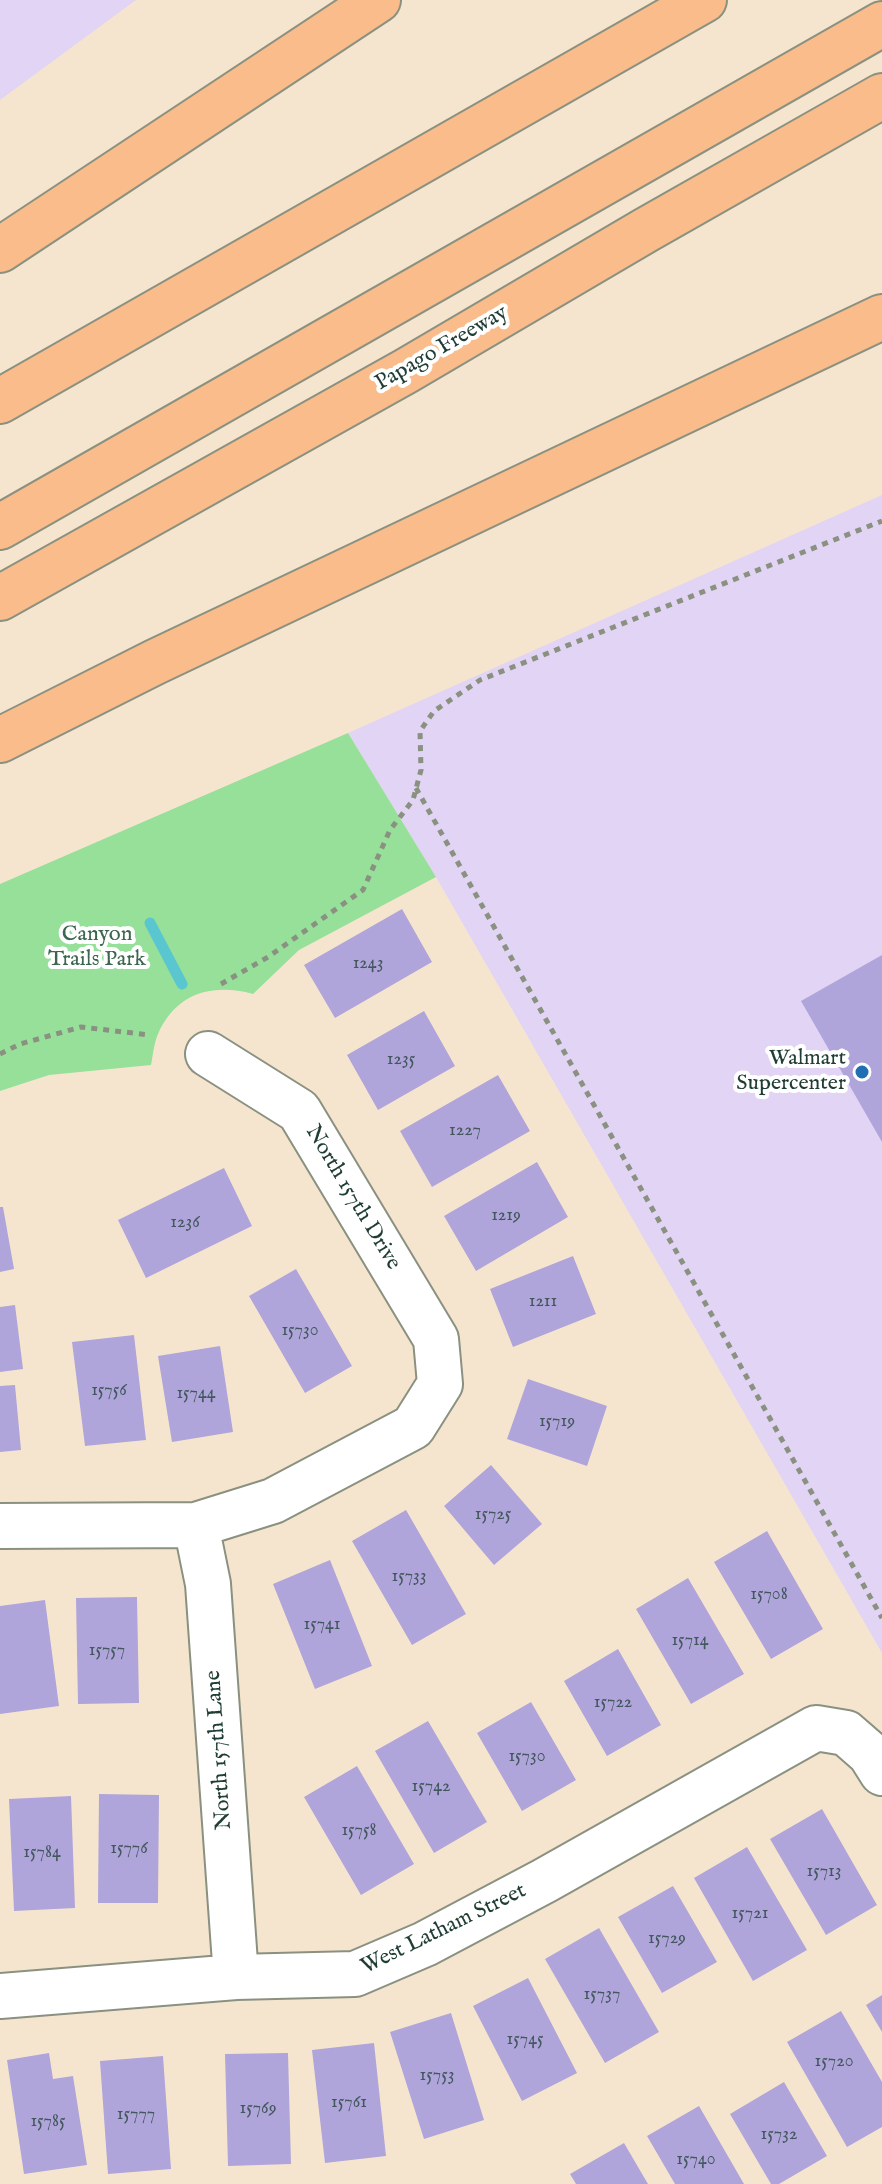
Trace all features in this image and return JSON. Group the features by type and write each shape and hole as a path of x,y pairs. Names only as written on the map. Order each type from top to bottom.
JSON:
{"highway":[{"path":"0,250 378,0"},
{"path":"0,401 704,0"},
{"path":"0,527 882,24"},
{"name":"Papago Freeway","path":"0,598 406,371 882,96"},
{"path":"0,740 155,662 882,317"}],"street":[{"name":"North 157th Drive","path":"196,1525 273,1501 413,1427 440,1384 436,1339 299,1111 208,1054"},
{"path":"0,1526 196,1525"},
{"name":"North 157th Lane","path":"196,1525 208,1584 236,1977"},
{"name":"West Latham Street","path":"0,1996 236,1977 355,1974 425,1944 544,1881 816,1728 846,1733 870,1754 882,1773"}],"path":[{"path":"221,984 268,957 363,890 390,830 413,800 421,770 420,731 434,711 480,680 882,521"},
{"path":"416,788 882,1618"},
{"path":"0,1054 20,1044 81,1027 150,1035"}],"shaded area":[{"path":"0,0 136,0 0,100"},
{"path":"882,495 882,1653 436,877 348,733"}],"green space":[{"name":"Canyon Trails Park","path":"348,733 436,877 299,950 253,994 210,991 185,1000 166,1020 158,1034 151,1065 49,1075 0,1091 0,884"}],"building":[{"path":"402,909 432,962 335,1018 304,965"},
{"name":"Walmart Supercenter","path":"882,955 882,1142 801,1001"},
{"path":"424,1011 455,1066 378,1110 347,1055"},
{"path":"498,1075 530,1131 432,1187 400,1131"},
{"path":"537,1162 568,1217 476,1271 444,1216"},
{"path":"224,1168 252,1226 146,1278 118,1220"},
{"path":"0,1207 3,1207 14,1269 0,1272"},
{"path":"573,1256 596,1314 513,1347 490,1289"},
{"path":"296,1269 352,1366 305,1393 249,1296"},
{"path":"15,1305 23,1369 0,1372 0,1307"},
{"path":"134,1335 146,1440 85,1446 72,1342"},
{"path":"220,1346 233,1432 172,1442 158,1356"},
{"path":"528,1379 607,1406 587,1466 507,1439"},
{"path":"15,1385 21,1450 0,1452 0,1386"},
{"path":"491,1465 542,1524 494,1565 444,1506"},
{"path":"406,1510 466,1614 412,1645 352,1541"},
{"path":"767,1531 823,1629 771,1659 714,1562"},
{"path":"330,1560 372,1666 315,1689 273,1584"},
{"path":"688,1578 744,1674 691,1704 636,1609"},
{"path":"137,1597 139,1703 78,1704 76,1598"},
{"path":"45,1600 59,1706 0,1714 0,1606"},
{"path":"618,1649 661,1725 607,1756 564,1681"},
{"path":"531,1702 576,1780 522,1811 477,1733"},
{"path":"428,1721 487,1822 434,1853 375,1751"},
{"path":"357,1766 414,1864 361,1895 304,1797"},
{"path":"99,1794 159,1795 158,1903 98,1903"},
{"path":"71,1796 75,1908 14,1911 9,1799"},
{"path":"822,1809 877,1905 826,1935 770,1839"},
{"path":"747,1847 807,1950 753,1981 694,1878"},
{"path":"673,1886 717,1962 662,1993 618,1917"},
{"path":"599,1928 659,2032 605,2063 545,1959"},
{"path":"528,1978 577,2073 522,2101 473,2006"},
{"path":"882,1995 882,2032 866,2005"},
{"path":"841,2011 882,2082 882,2127 847,2147 787,2042"},
{"path":"451,2013 484,2120 424,2139 390,2032"},
{"path":"374,2043 386,2156 325,2163 312,2050"},
{"path":"49,2053 53,2079 73,2076 87,2165 24,2174 7,2060"},
{"path":"288,2053 291,2164 228,2166 225,2054"},
{"path":"163,2056 171,2169 108,2174 100,2061"},
{"path":"784,2082 827,2156 779,2184 771,2184 730,2114"},
{"path":"699,2106 744,2184 675,2184 647,2136"},
{"path":"624,2143 648,2184 576,2184 570,2174"}],"waterway":[{"path":"150,923 182,984"}],"place":[{"name":"Walmart Supercenter","path":"862,1072"}]}
